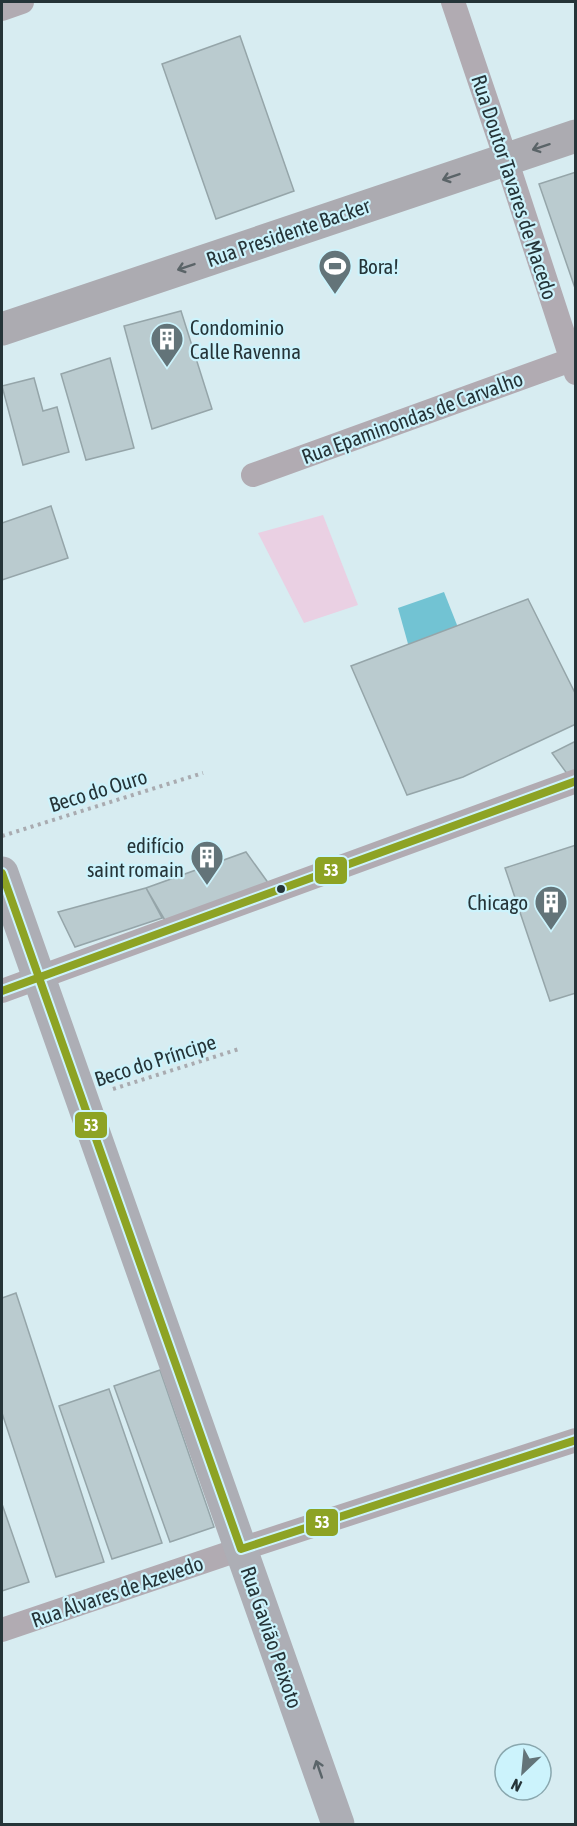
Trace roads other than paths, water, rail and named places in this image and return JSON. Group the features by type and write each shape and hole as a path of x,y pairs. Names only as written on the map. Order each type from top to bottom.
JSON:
{"main road":[{"name":"Rua Gavião Peixoto","path":"2,873 338,1824"}],"street":[{"path":"2,9 22,2"},
{"name":"Rua Doutor Tavares de Macedo","path":"453,2 574,366"},
{"name":"Rua Presidente Backer","path":"2,329 576,136"},
{"name":"Rua Epaminondas de Carvalho","path":"253,475 574,366"},
{"path":"2,991 576,781"},
{"name":"Rua Álvares de Azevedo","path":"2,1630 576,1440"}],"water":[{"path":"444,592 459,630 410,651 398,608"}],"place":[{"name":"Bora!","path":"335,295"},
{"name":"Condominio Calle Ravenna","path":"167,368"},
{"name":"edifício saint romain","path":"207,886"},
{"name":"Chicago","path":"551,931"}]}
